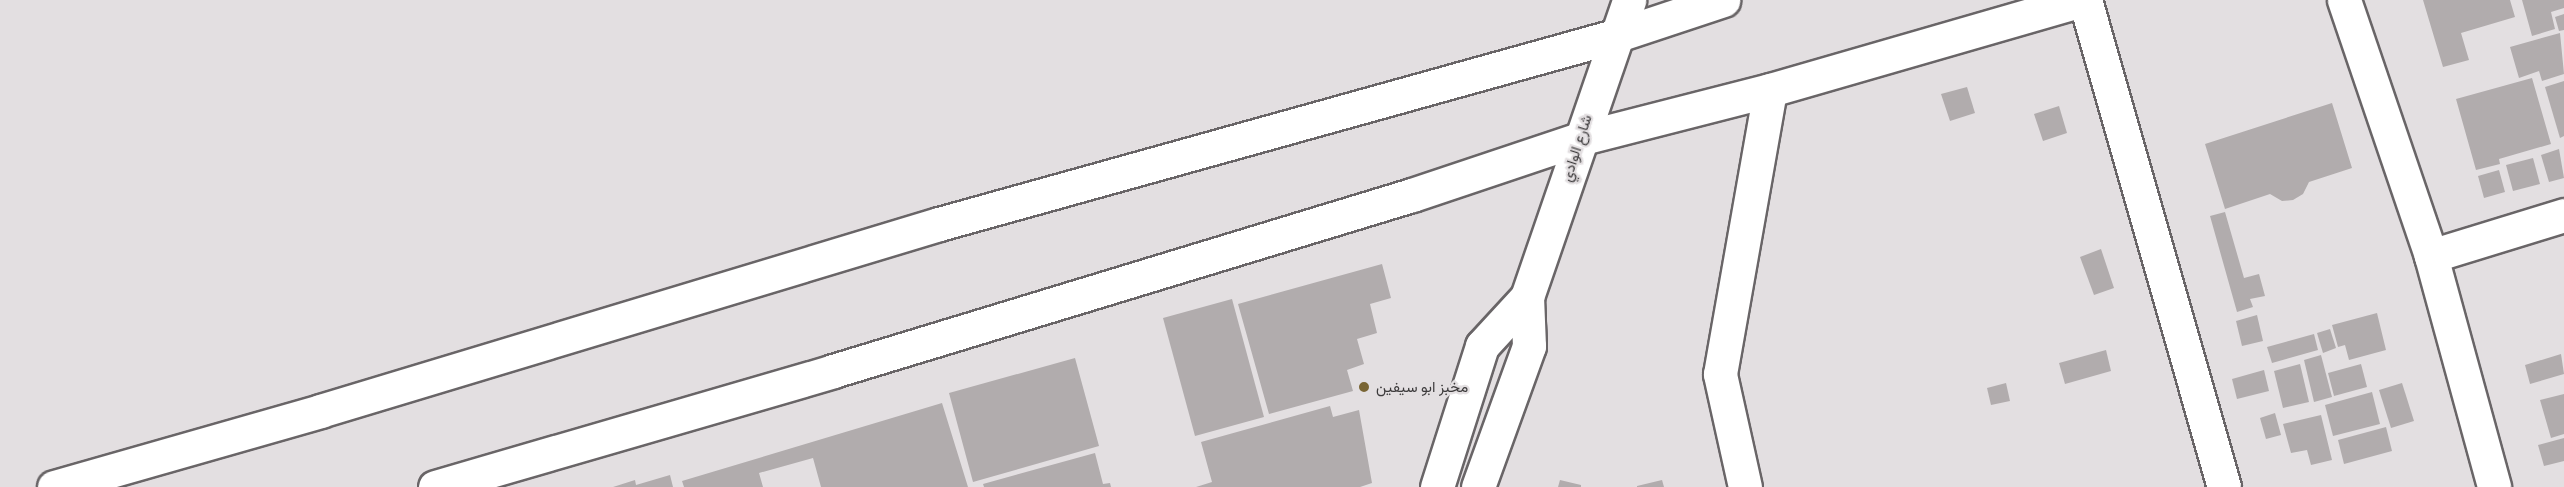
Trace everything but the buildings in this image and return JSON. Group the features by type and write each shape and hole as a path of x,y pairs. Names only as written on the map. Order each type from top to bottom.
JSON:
{"street":[{"name":"شارع الوادي","path":"1478,487 1529,346 1527,297 1629,0"},
{"path":"54,487 320,411 939,224 1618,35 1723,0"},
{"path":"435,487 833,371 1412,195 1580,139 1770,90 2083,0 2224,487"},
{"path":"2344,0 2431,256 2494,487"},
{"path":"1745,487 1720,374 1770,90"},
{"path":"2431,256 2564,215"},
{"name":"شارع الوادي","path":"1437,487 1482,346 1527,297"}],"place":[{"name":"مخبز ابو سيفين","path":"1364,387"}]}
